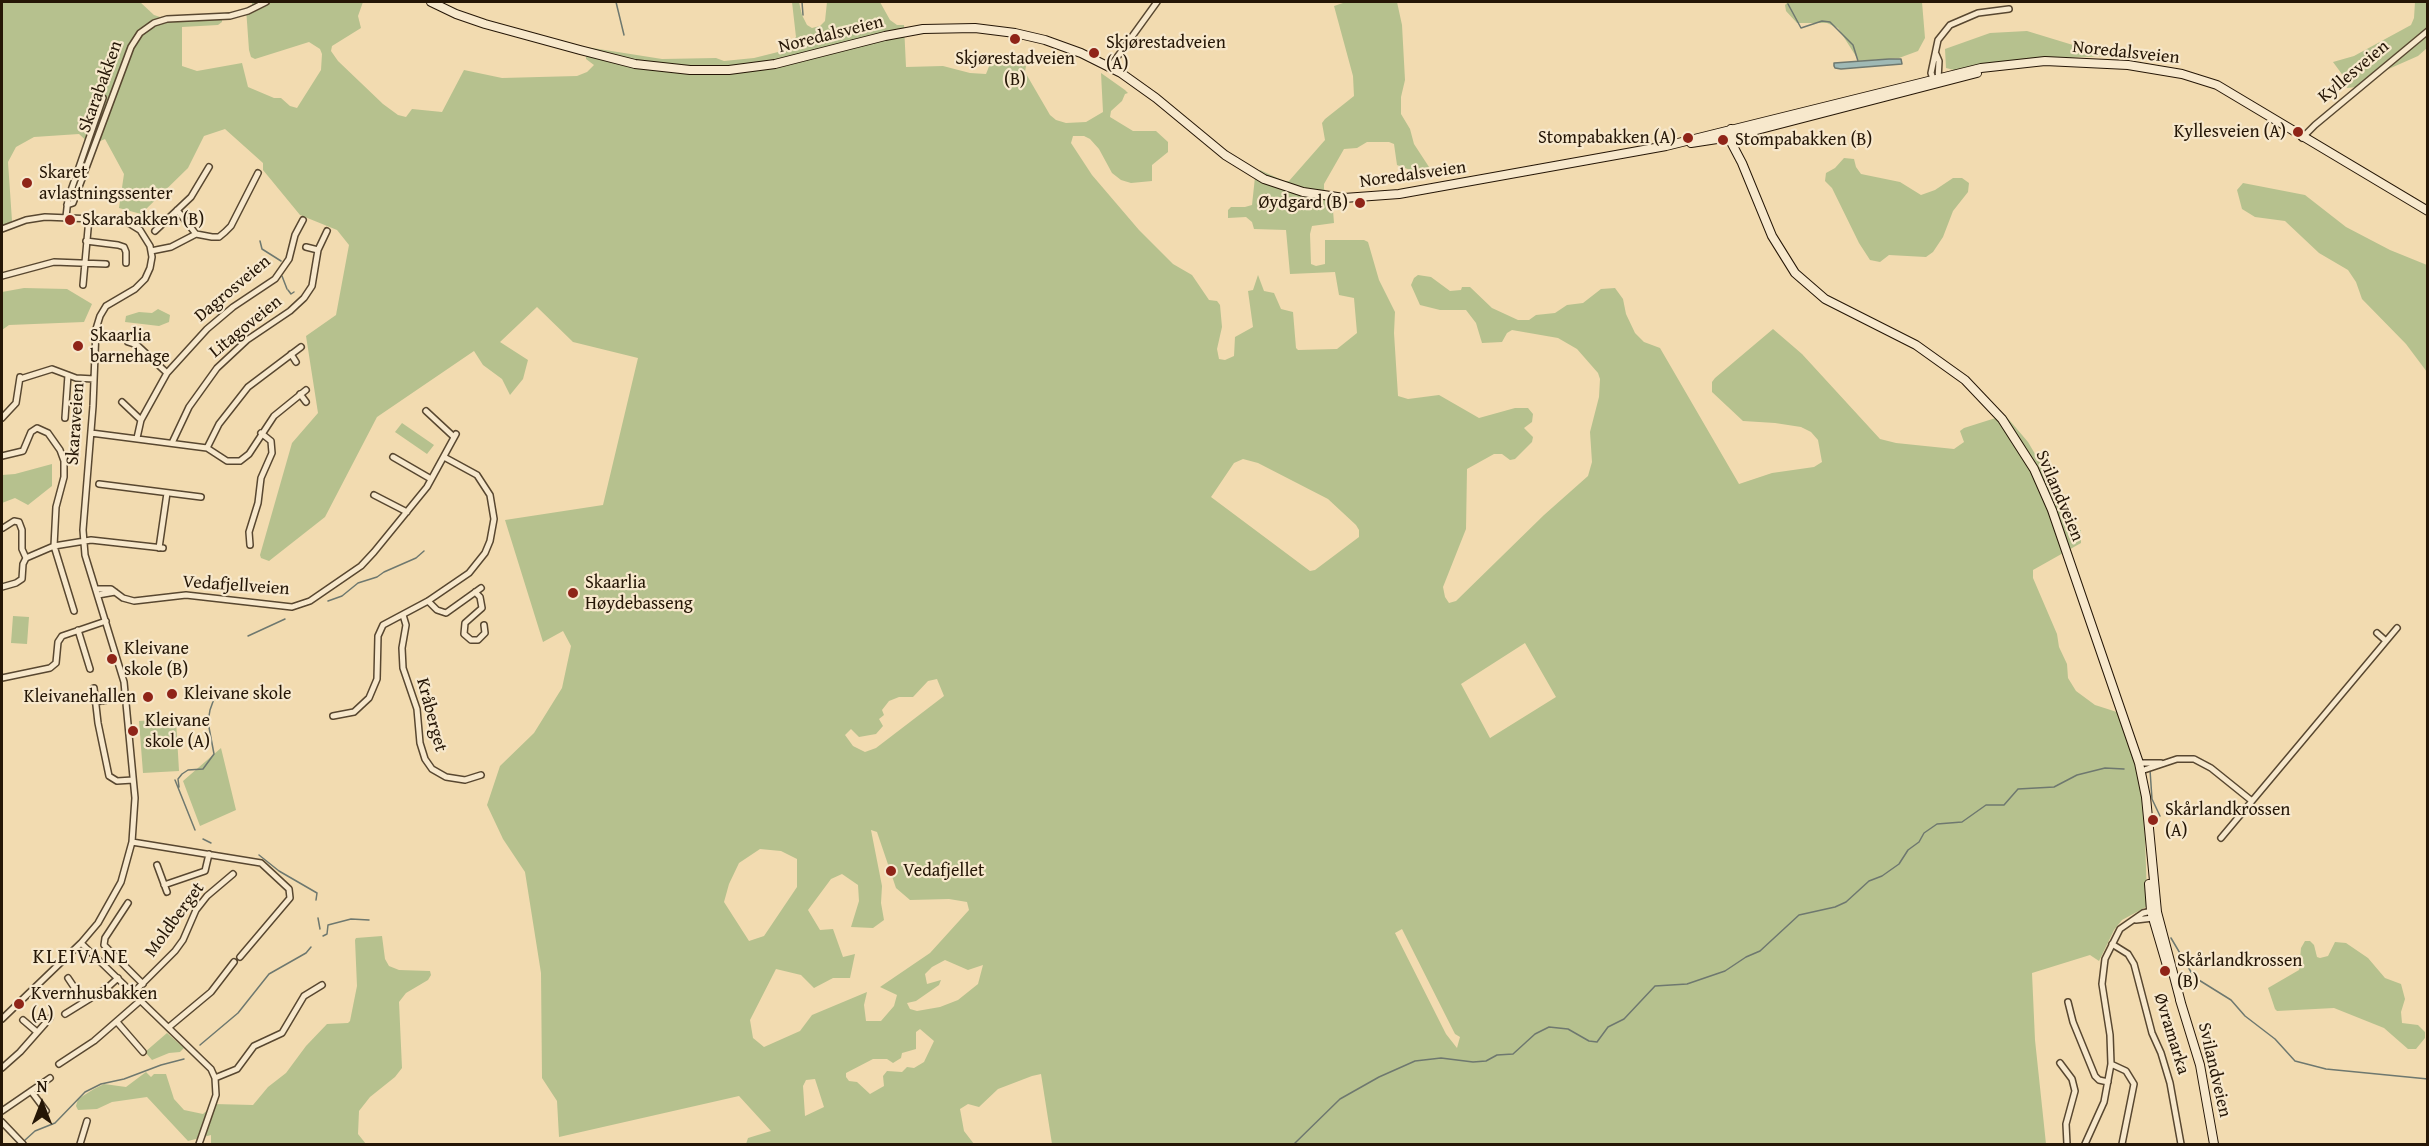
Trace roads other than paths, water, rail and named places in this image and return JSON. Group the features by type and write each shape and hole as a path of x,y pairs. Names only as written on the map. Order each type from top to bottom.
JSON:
{"main road":[{"name":"Noredalsveien","path":"431,2 456,14 495,27 619,60 670,69 720,70 758,67 923,29 955,27 993,29 1035,37 1081,53 1110,67 1146,91 1239,165 1278,184 1319,195 1356,198 1391,195 1733,134 1936,80 2001,66 2033,62 2083,61 2128,64 2182,74 2227,91 2427,212"},
{"name":"Svilandveien","path":"1733,134 1742,163 1777,246 1803,282 1832,304 1916,345 1947,366 1982,397 2014,435 2034,469 2046,495 2140,767 2154,914 2163,954 2181,1003 2202,1074 2214,1144"}],"street":[{"name":"Skarabakken","path":"67,204 74,203 131,46 142,30 159,21 174,18 230,16 248,11 266,2"},
{"path":"1110,67 1157,2"},
{"path":"1936,80 1938,40 1950,25 1978,13 2009,9"},
{"name":"Kyllesveien","path":"2302,138 2427,31"},
{"name":"Skarabakken","path":"66,218 67,204 103,98"},
{"path":"155,231 196,190 209,167"},
{"path":"2,229 36,218 89,218 127,222 145,236 151,251 171,247 196,234 219,237 231,226 258,172"},
{"path":"177,210 196,234"},
{"path":"83,285 89,218"},
{"name":"Dagrosveien","path":"137,438 141,420 167,373 218,320 275,279 289,259 295,235 303,220"},
{"name":"Litagoveien","path":"172,443 189,407 217,368 247,340 290,311 304,298 313,282 318,250 327,231"},
{"path":"87,241 118,244 126,252 126,263"},
{"path":"306,247 318,250"},
{"name":"Skaraveien","path":"133,780 123,676 83,541 95,339 100,316 113,301 135,289 145,279 150,268 151,251"},
{"path":"2,276 54,262 106,264"},
{"path":"128,342 137,345 167,373"},
{"path":"207,448 219,424 248,387 301,347"},
{"path":"291,354 296,362"},
{"path":"2,418 16,403 20,378 52,369 76,378 94,380"},
{"path":"65,418 68,375"},
{"path":"91,432 207,448 227,461 240,461 249,454 274,416 303,392 306,402"},
{"path":"122,402 141,420"},
{"name":"Vedafjellveien","path":"97,592 111,588 123,598 134,601 186,595 292,607 320,596 361,566 432,479 455,436 426,411"},
{"path":"2,456 22,451 31,432 37,428 46,430 64,461 64,477 56,507 54,546 74,611"},
{"path":"250,545 249,532 258,503 261,478 272,453 271,441 261,433"},
{"path":"393,457 432,479"},
{"path":"333,716 354,712 369,698 378,673 380,631 386,623 428,601 469,573 480,562 490,541 494,519 490,495 482,481 471,471 444,457"},
{"path":"99,484 201,497"},
{"path":"106,494 107,485"},
{"path":"2,587 22,579 23,564 26,558 54,546 99,540 161,548 167,493"},
{"path":"374,495 407,512"},
{"path":"3,528 14,521 19,522 22,530 22,549 26,558"},
{"path":"428,601 437,610 446,613 481,588"},
{"path":"475,592 480,597 482,608 465,623 464,634 471,640 478,640 484,634 484,625"},
{"name":"Kråberget","path":"404,615 406,624 402,648 403,668 417,709 424,759 432,769 446,777 461,780 481,775"},
{"path":"2,678 50,668 56,663 59,639 106,621"},
{"path":"2222,838 2397,628"},
{"path":"78,630 90,669"},
{"path":"2377,633 2386,641"},
{"path":"2,1019 81,944 104,915 116,893 132,842 135,808 133,780 117,781 109,776 94,688"},
{"path":"95,702 107,700"},
{"path":"2140,767 2186,758 2204,763 2252,801"},
{"path":"132,842 261,863 291,892 290,898 240,957"},
{"path":"164,885 205,871 209,854"},
{"path":"157,865 167,892"},
{"name":"Moldberget","path":"133,993 179,946 196,910 207,896 233,874"},
{"path":"97,946 104,945 105,938 128,903"},
{"path":"2085,1144 2098,1117 2108,1082 2110,1064 2110,1035 2102,978 2105,959 2120,929 2143,913 2154,914"},
{"path":"81,944 205,1061 215,1078 215,1101 199,1144"},
{"name":"Øvramarka","path":"2112,944 2128,954 2134,964 2152,1033 2170,1083 2181,1144"},
{"name":"Moldberget","path":"104,945 143,984"},
{"path":"169,1027 211,992 234,962"},
{"path":"68,978 84,1002"},
{"path":"65,1014 107,988 118,978"},
{"path":"215,1078 237,1069 254,1046 282,1033 304,996 322,985"},
{"path":"59,1064 94,1041 141,1000"},
{"path":"2068,1002 2073,1022 2095,1076 2099,1080 2108,1082"},
{"path":"2,1068 20,1052 50,1018"},
{"path":"23,1020 37,1032"},
{"path":"117,1023 143,1052"},
{"path":"2060,1063 2072,1079 2075,1088 2066,1124 2067,1144"},
{"path":"2110,1064 2126,1071 2134,1084 2122,1144"},
{"path":"2,1111 50,1078"},
{"path":"31,1091 46,1112"},
{"path":"81,1144 87,1121"},
{"path":"2,1122 23,1144"}],"water":[{"path":"1901,59 1902,64 1841,69 1834,66 1834,63"}],"waterway":[{"path":"616,2 624,35"},
{"path":"802,2 803,15"},
{"path":"1788,4 1801,28 1822,21 1830,22 1853,45 1858,61"},
{"path":"260,241 262,249 281,261"},
{"path":"282,276 287,289"},
{"path":"288,290 291,294 294,292"},
{"path":"328,601 342,596 358,583 377,577 416,558 424,551"},
{"path":"248,636 285,619"},
{"path":"179,787 178,779 182,774 188,770 203,769 214,754 208,722 215,696"},
{"path":"1294,1144 1340,1099 1379,1077 1415,1061 1441,1058 1473,1062 1486,1061 1497,1055 1513,1054 1535,1034 1549,1027 1568,1029 1589,1041 1597,1042 1608,1027 1624,1019 1655,986 1687,984 1725,971 1760,951 1799,915 1835,907 1846,902 1869,881 1882,876 1899,864 1924,833 1937,824 1962,822 1986,805 2004,805 2018,789 2054,787 2077,775 2105,768 2124,769"},
{"path":"2150,770 2152,799 2160,816"},
{"path":"175,780 195,830"},
{"path":"203,839 211,843"},
{"path":"259,855 279,871 317,893 316,900"},
{"path":"318,918 320,929"},
{"path":"323,936 327,934 328,925 351,919 369,920"},
{"path":"2171,938 2194,977 2231,1000 2245,1016 2275,1039 2295,1061 2326,1069 2428,1079"},
{"path":"200,1045 238,1013 269,974 306,953 311,947"},
{"path":"24,1141 35,1131 55,1123 85,1092 101,1084 124,1079 184,1059"}],"place":[{"name":"Skjørestadveien (B)","path":"1015,39"},
{"name":"Skjørestadveien (A)","path":"1094,53"},
{"name":"Kyllesveien (A)","path":"2298,132"},
{"name":"Stompabakken (A)","path":"1688,138"},
{"name":"Stompabakken (B)","path":"1723,140"},
{"name":"Skaret avlastningssenter","path":"27,183"},
{"name":"Øydgard (B)","path":"1360,203"},
{"name":"Skarabakken (B)","path":"70,220"},
{"name":"Skaarlia barnehage","path":"78,346"},
{"name":"Skaarlia Høydebasseng","path":"573,593"},
{"name":"Kleivane skole (B)","path":"112,659"},
{"name":"Kleivane skole","path":"172,694"},
{"name":"Kleivanehallen","path":"148,697"},
{"name":"Kleivane skole (A)","path":"133,731"},
{"name":"Skårlandkrossen (A)","path":"2153,820"},
{"name":"Vedafjellet","path":"891,871"},
{"name":"Skårlandkrossen (B)","path":"2165,971"},
{"name":"Kvernhusbakken (A)","path":"19,1004"}],"district":[{"name":"KLEIVANE","path":"81,958"}]}
